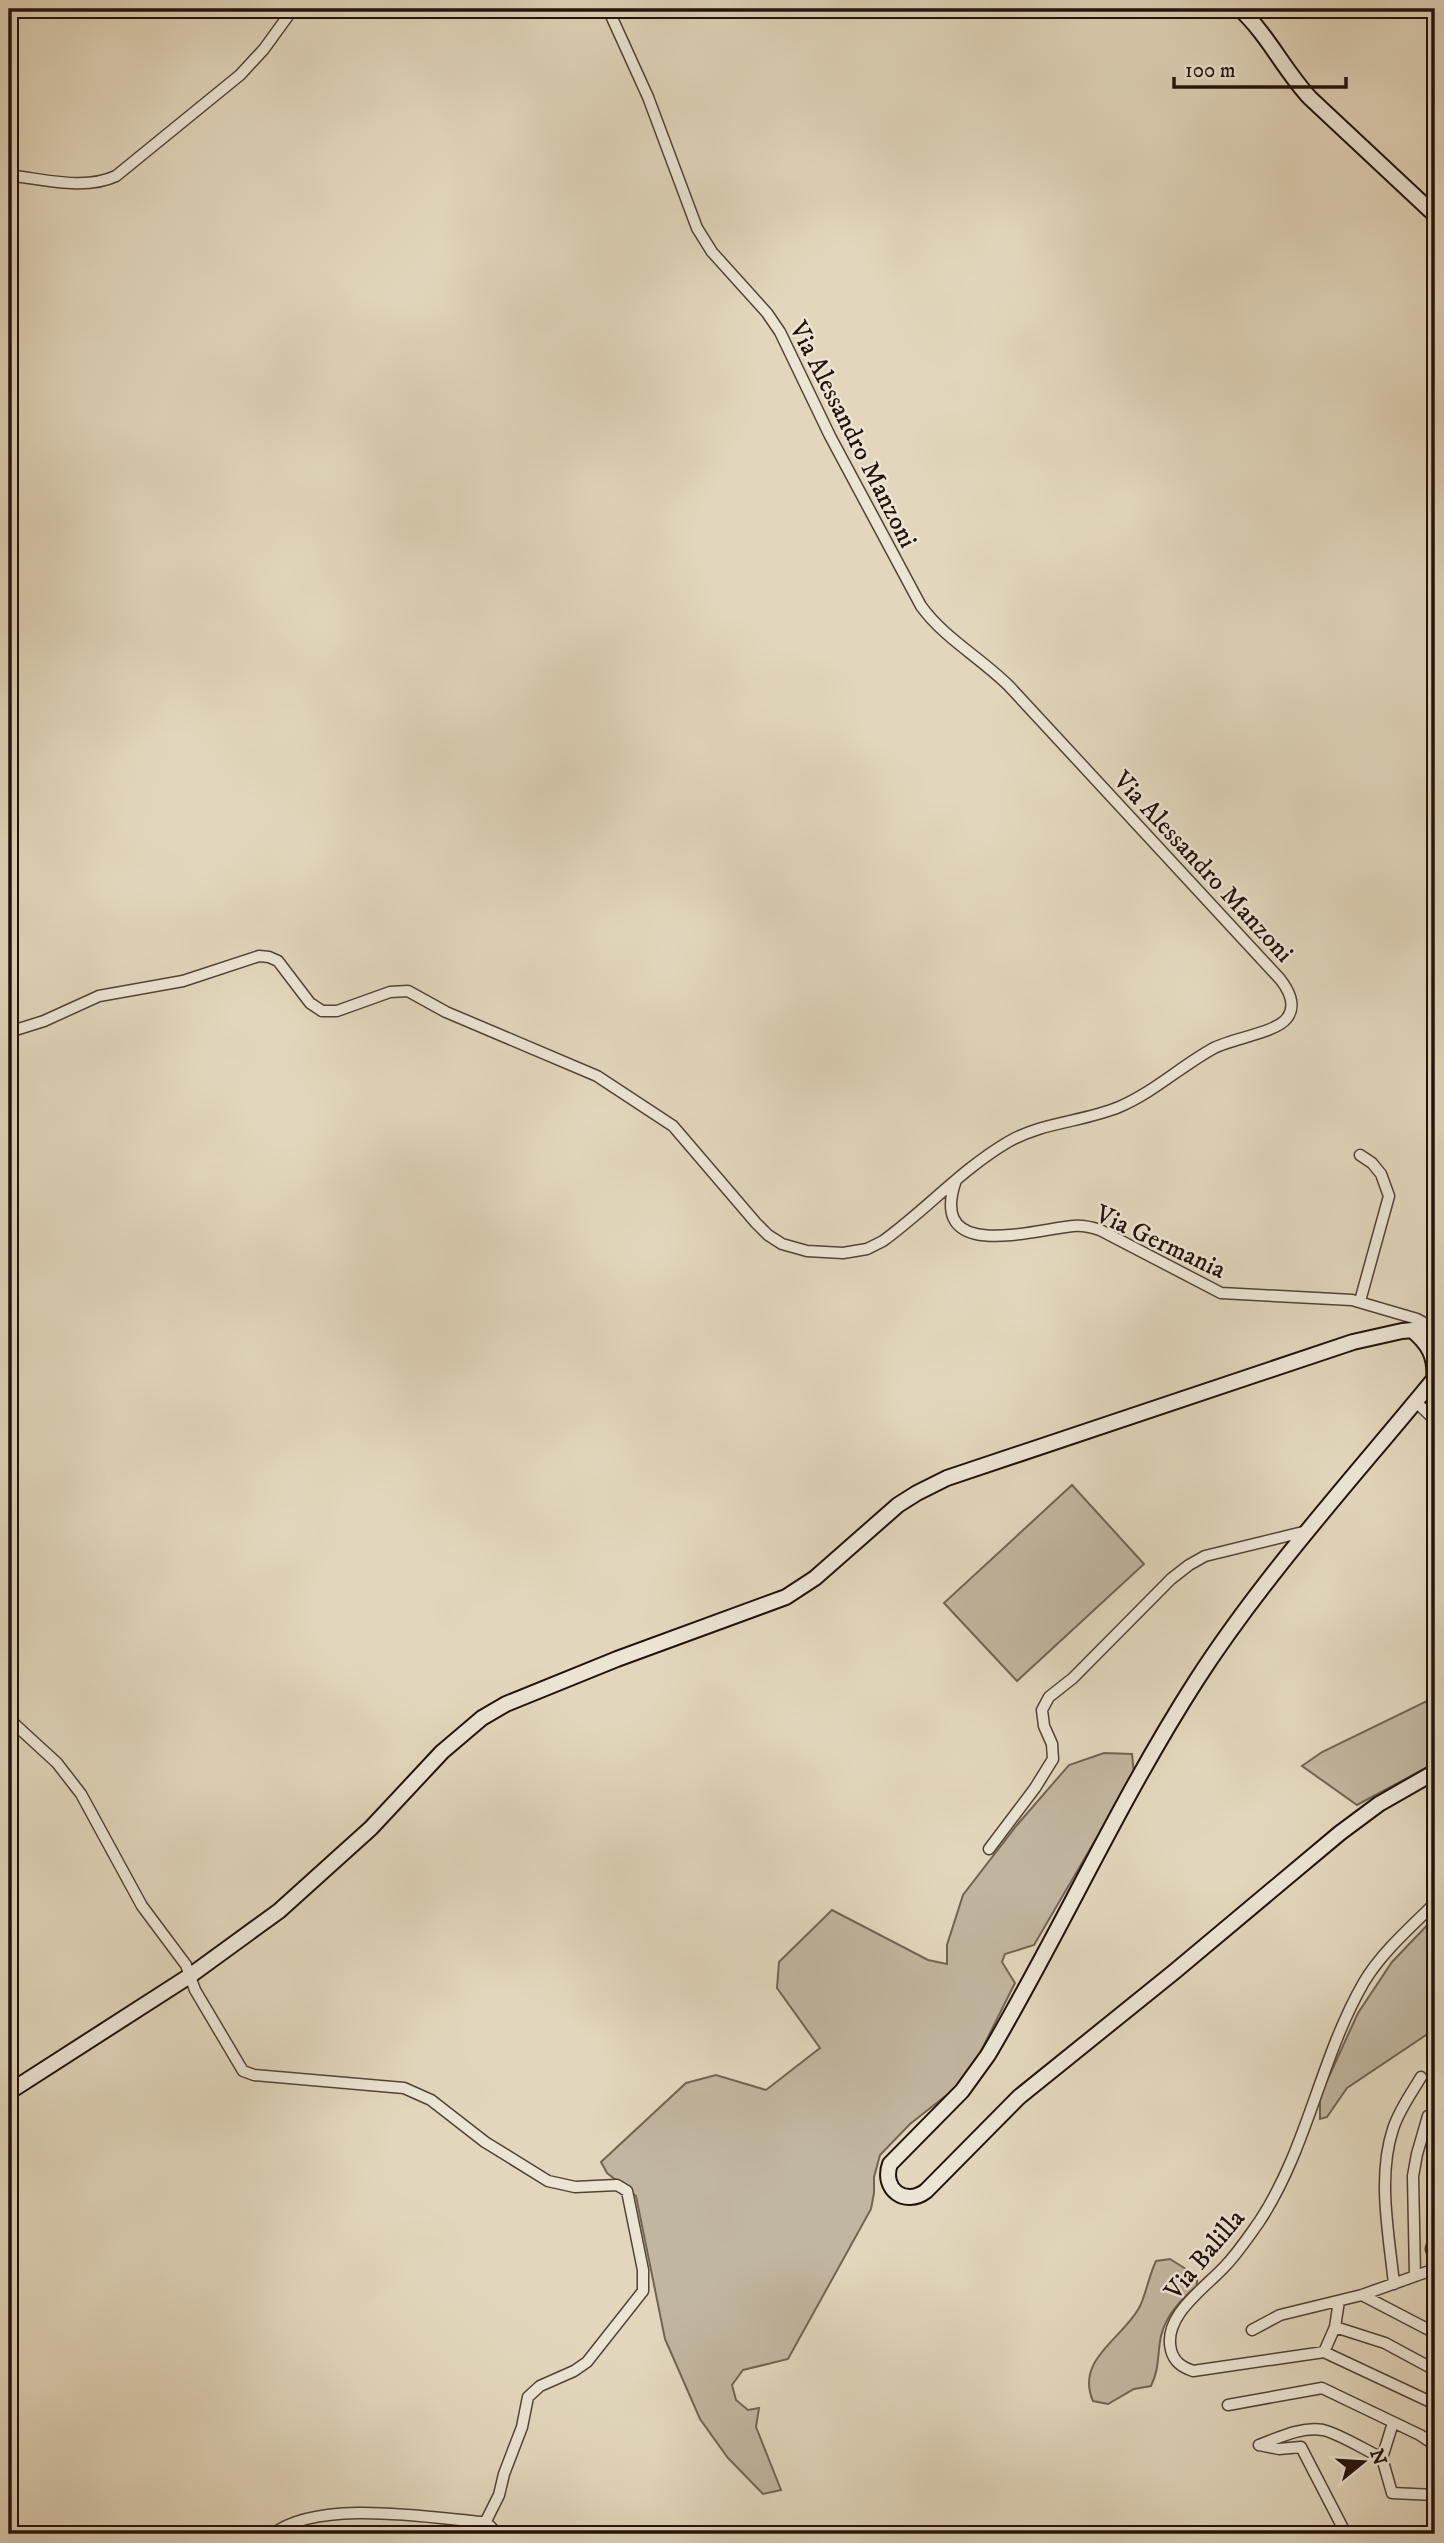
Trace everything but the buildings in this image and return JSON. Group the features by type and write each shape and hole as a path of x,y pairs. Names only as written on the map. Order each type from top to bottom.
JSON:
{"street":[{"path":"15,176 71,182 101,181 116,176 240,75 270,42 293,9"},
{"name":"Via Alessandro Manzoni","path":"9,1032 52,1018 99,996 172,983 254,958 269,957 278,961 316,1009 326,1012 337,1011 390,992 408,991 446,1012 603,1080 673,1126 762,1229 774,1239 789,1247 843,1253 875,1246 897,1231 989,1154 1018,1136 1118,1107 1152,1090 1221,1045 1280,1023 1290,1013 1290,996 1280,979 1009,686 941,629 925,612 830,436 780,332 767,313 712,252 697,228 648,97 608,9"},
{"path":"1240,9 1261,32 1310,98 1435,215"},
{"path":"1360,1155 1378,1170 1389,1196 1360,1301"},
{"name":"Via Germania","path":"956,1180 951,1196 952,1212 960,1226 972,1234 1020,1234 1087,1226 1100,1230 1221,1293 1240,1296 1311,1296 1360,1301 1389,1313 1417,1319 1435,1328"},
{"path":"9,2092 191,1975 261,1924 370,1828 459,1736 498,1708 617,1659 786,1597 815,1578 898,1506 947,1478 1342,1345 1412,1330 1435,1328"},
{"path":"1412,1330 1432,1352 1435,1378 1286,1557 1187,1695 1154,1750 982,2064 956,2098 890,2164 888,2180 894,2192 911,2198 926,2191 1019,2097 1340,1833 1379,1804 1435,1772"},
{"path":"1416,1402 1435,1420"},
{"path":"989,1849 1035,1788 1053,1759 1052,1744 1044,1726 1042,1710 1049,1698 1073,1678 1171,1579 1189,1565 1205,1556 1311,1530"},
{"path":"9,1719 48,1754 72,1781 88,1805 142,1906 184,1961 195,1990 245,2073 393,2086 410,2090 431,2100 485,2142 548,2181 575,2187 617,2185 627,2191 643,2270 643,2291 587,2362 574,2371 540,2386 528,2397 522,2427 499,2495 485,2523"},
{"name":"Via Balilla","path":"1324,2352 1193,2371 1176,2360 1171,2350 1171,2335 1179,2315 1240,2248 1272,2199 1293,2154 1349,2012 1365,1980 1396,1941 1435,1903"},
{"path":"1394,2284 1387,2214 1388,2148 1399,2114 1421,2077"},
{"path":"1415,2276 1413,2176 1428,2116"},
{"path":"1435,2236 1432,2249 1435,2260"},
{"path":"1252,2330 1280,2315 1362,2295 1435,2269"},
{"path":"1362,2295 1432,2328"},
{"path":"1339,2301 1335,2327 1324,2352 1435,2404"},
{"path":"1335,2327 1385,2343 1435,2370"},
{"path":"1228,2405 1322,2388 1420,2434 1435,2445"},
{"path":"1393,2423 1382,2458 1392,2493 1435,2495"},
{"path":"1346,2534 1301,2447 1279,2449 1259,2445 1311,2429 1324,2430 1382,2458"},
{"path":"273,2534 302,2519 336,2515 388,2515 485,2523 497,2534"}],"shaded area":[{"path":"1072,1485 1144,1564 1017,1681 944,1603"},
{"path":"1435,1697 1435,1763 1357,1805 1302,1766 1322,1752"},
{"path":"1104,1753 1132,1754 1134,1774 1034,1945 1005,1954 1002,1962 1015,1983 967,2079 910,2124 880,2155 874,2177 871,2209 788,2359 743,2370 732,2385 736,2400 748,2410 759,2408 756,2427 781,2490 763,2494 728,2458 700,2419 665,2339 636,2196 607,2173 601,2162 686,2083 716,2075 766,2090 820,2048 777,1988 779,1962 832,1910 928,1960 947,1964 947,1945 963,1895 1017,1825 1069,1765"},
{"path":"1435,1917 1435,2029 1347,2088 1327,2117 1320,2119 1320,2096 1358,2013 1392,1962"},
{"path":"1170,2259 1197,2276 1197,2286 1180,2302 1166,2321 1151,2386 1134,2389 1108,2404 1093,2401 1089,2387 1095,2362 1139,2308 1156,2261"}]}
